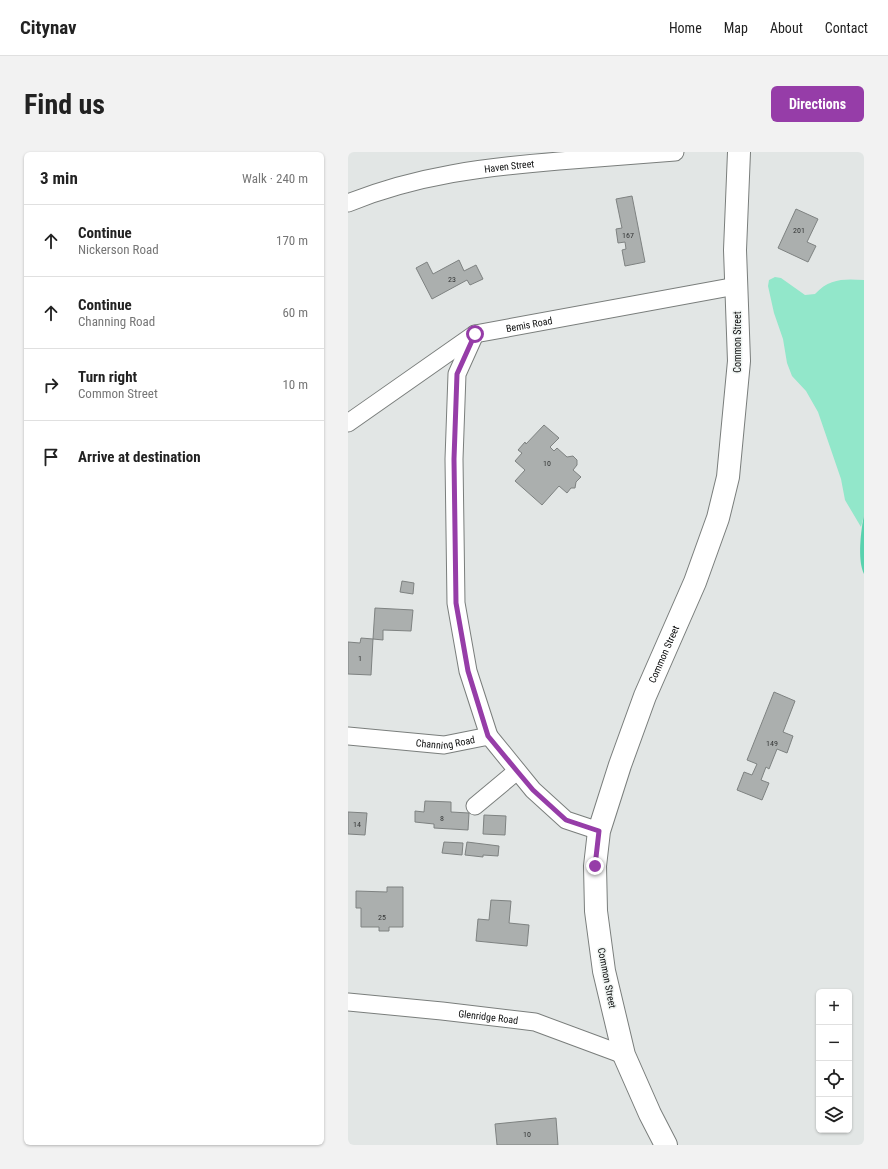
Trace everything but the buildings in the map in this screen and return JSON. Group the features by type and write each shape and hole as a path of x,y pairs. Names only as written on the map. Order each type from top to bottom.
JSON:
{"main road":[{"name":"Common Street","path":"666,1145 650,1114 624,1055 604,971 596,911 595,866 599,831 620,765 645,696 695,582 718,518 728,476 739,361 735,250 739,152"}],"street":[{"name":"Haven Street","path":"348,204 397,186 451,174 501,166 675,152"},
{"name":"Bemis Road","path":"348,423 475,334 736,286"},
{"path":"475,334 457,374 454,459 456,603 468,671 488,736"},
{"name":"Channing Road","path":"348,736 444,745 488,736 533,790 566,820 599,831"},
{"path":"475,806 517,771"},
{"name":"Glenridge Road","path":"348,1002 535,1022 624,1055"}],"shaded area":[{"path":"775,277 781,278 805,295 815,294 832,282 844,280 864,280 864,515 861,527 845,500 841,479 818,412 806,391 792,376 787,363 783,339 774,313 768,286 769,280"},
{"path":"864,515 864,574 860,553"}],"route":[{"path":"475,334 457,374 454,459 456,603 468,671 488,736 533,790 566,820 599,831 595,866"}]}
